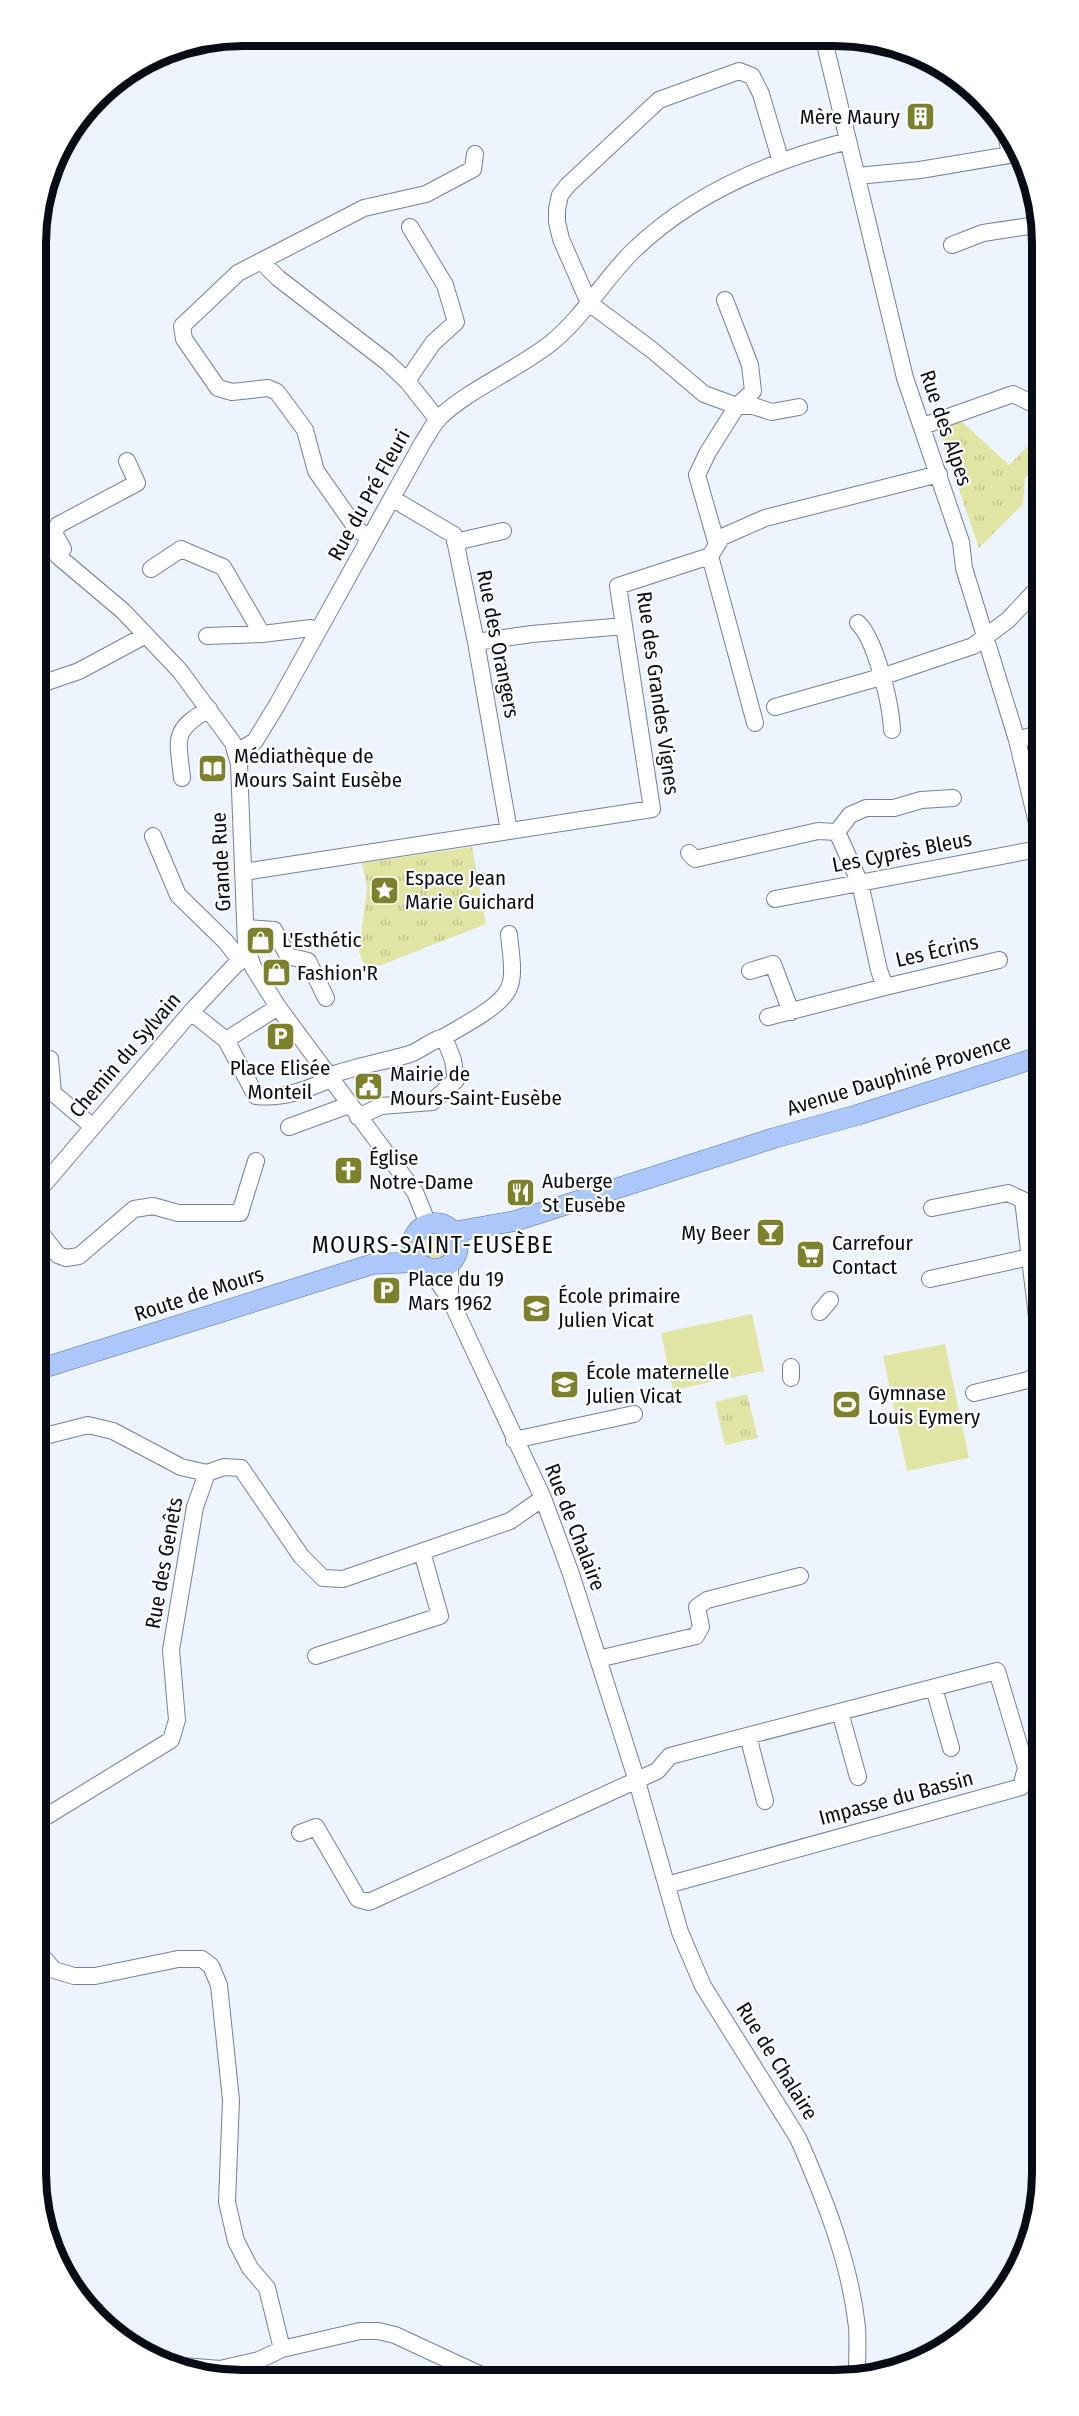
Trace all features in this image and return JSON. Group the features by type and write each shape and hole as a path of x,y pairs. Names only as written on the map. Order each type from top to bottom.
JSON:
{"main road":[{"name":"Avenue Dauphiné Provence","path":"774,1138 823,1114 1032,1048"},
{"name":"Avenue Dauphiné Provence","path":"452,1232 514,1221 774,1138 857,1116 1032,1059"},
{"name":"Avenue Dauphiné Provence","path":"453,1258 514,1221"},
{"path":"428,1224 443,1225 452,1232 458,1245 453,1258 443,1268 424,1265 414,1255 413,1239 428,1224"},
{"name":"Route de Mours","path":"46,1367 373,1264 413,1239"},
{"name":"Route de Mours","path":"373,1264 424,1265"}],"street":[{"name":"Rue des Alpes","path":"825,46 891,327 912,403 923,426 961,542 964,568 1017,740 1032,802"},
{"path":"781,162 761,94 752,76 739,71 659,100 560,195 556,209 561,239 589,303 652,350 704,394 737,405 753,406 772,412 799,407"},
{"name":"Rue du Pré Fleuri","path":"237,752 255,741 423,442 438,420 456,405 534,356 573,324 630,254 675,214 781,162 848,141"},
{"path":"369,539 356,528 316,471 305,430 278,392 268,388 232,392 218,388 184,339 182,326 237,273 364,208 426,194 473,169 476,154"},
{"path":"857,176 920,170 1011,155"},
{"path":"952,245 983,233 1031,226"},
{"path":"407,381 433,343 456,322 445,285 410,227"},
{"path":"261,261 278,278 323,310 407,381 438,420"},
{"path":"725,300 750,365 753,392 737,405 735,413 708,452 697,475 755,723"},
{"path":"923,426 1013,394 1032,404"},
{"path":"69,565 68,557 54,533 56,528 137,483 127,462"},
{"name":"Rue des Grandes Vignes","path":"244,872 652,809 618,586 714,551 722,537 765,518 939,474"},
{"path":"393,499 454,534 455,542 503,531"},
{"path":"47,539 51,548 123,611 180,671 237,752"},
{"name":"Rue des Orangers","path":"455,542 476,642 509,831"},
{"path":"151,569 182,549 223,567 262,634"},
{"path":"775,707 881,677 973,646 987,638 1032,594"},
{"path":"858,623 866,630 881,677 891,716 892,730"},
{"path":"476,642 532,634 624,626"},
{"path":"207,636 262,634 311,628 318,631"},
{"path":"47,682 79,671 146,635"},
{"path":"182,778 179,747 182,729 187,722 208,709"},
{"path":"1017,740 1032,736"},
{"name":"Grande Rue","path":"237,752 247,928 244,958 353,1111 415,1192 428,1224"},
{"path":"689,853 694,859 818,831 837,832 850,815 866,808 894,808 921,800 953,798"},
{"name":"Les Écrins","path":"837,832 860,883 879,970 885,987"},
{"path":"153,836 178,896 244,958"},
{"name":"Les Cyprès Bleus","path":"775,899 1032,850"},
{"path":"247,928 274,930 288,956 308,961 326,998"},
{"path":"191,1012 226,1040 255,1096 271,1098 294,1093 353,1067 413,1053 427,1042 444,1037 496,1004 509,990 512,974 508,934"},
{"name":"Chemin du Sylvain","path":"47,1181 191,1012 244,958"},
{"name":"Les Écrins","path":"768,1017 999,960"},
{"path":"750,970 773,964 791,1012"},
{"path":"226,1040 278,1006"},
{"path":"290,1126 353,1111 432,1102 456,1080 453,1060 444,1037"},
{"path":"50,1059 53,1093 93,1127"},
{"path":"46,1240 58,1255 66,1258 79,1256 134,1209 153,1206 178,1213 240,1213 256,1161"},
{"path":"932,1208 1008,1193 1023,1200 1032,1242"},
{"path":"930,1279 1032,1257"},
{"name":"Rue de Chalaire","path":"450,1299 453,1258"},
{"name":"Rue de Chalaire","path":"424,1265 450,1299 543,1498 571,1574 636,1778 680,1932 703,1986 794,2130 810,2164 842,2256 851,2295 857,2328 857,2368"},
{"path":"974,1393 1032,1378"},
{"path":"514,1440 634,1414"},
{"path":"46,1435 88,1425 113,1431 181,1467 207,1473 224,1467 241,1468 301,1556 323,1578 343,1580 510,1521 543,1498"},
{"name":"Rue des Genêts","path":"46,1816 171,1740 177,1720 171,1650 195,1507 207,1473"},
{"path":"316,1656 440,1616 422,1552"},
{"path":"598,1659 696,1636 700,1627 697,1607 707,1600 800,1576"},
{"name":"Impasse du Bassin","path":"667,1885 1021,1787 1026,1768 997,1671 934,1688"},
{"path":"300,1833 316,1827 358,1899 369,1902 509,1840 636,1778 657,1771 670,1756 934,1688 951,1748"},
{"path":"840,1712 858,1777"},
{"path":"748,1736 765,1801"},
{"path":"46,1961 54,1970 74,1976 95,1976 178,1959 202,1959 211,1966 219,1985 231,2100 227,2202 236,2241 250,2268 267,2288 282,2349"},
{"path":"224,2368 260,2360 282,2349 360,2331 378,2331 395,2335 470,2370"}],"green space":[{"path":"961,421 1009,465 1032,442 1032,471 1025,478 1023,504 979,548 939,432 945,424"},
{"path":"472,847 486,924 366,971 359,952 367,888 362,863"},
{"path":"435,1234 444,1237 447,1246 444,1255 435,1258 426,1255 423,1246 426,1237"},
{"path":"752,1314 764,1371 673,1390 661,1333"},
{"path":"945,1344 969,1458 907,1471 883,1356"},
{"path":"747,1394 758,1438 725,1445 715,1402"}],"place":[{"name":"Mère Maury","path":"921,117"},
{"name":"Médiathèque de Mours Saint Eusèbe","path":"213,768"},
{"name":"Espace Jean Marie Guichard","path":"384,890"},
{"name":"L'Esthétic","path":"261,940"},
{"name":"Fashion'R","path":"276,973"},
{"name":"Place Elisée Monteil","path":"280,1037"},
{"name":"Mairie de Mours-Saint-Eusèbe","path":"369,1086"},
{"name":"Église Notre-Dame","path":"348,1170"},
{"name":"Auberge St Eusèbe","path":"521,1193"},
{"name":"My Beer","path":"771,1233"},
{"name":"Carrefour Contact","path":"811,1255"},
{"name":"Place du 19 Mars 1962","path":"387,1291"},
{"name":"École primaire Julien Vicat","path":"537,1308"},
{"name":"École maternelle Julien Vicat","path":"565,1384"},
{"name":"Gymnase Louis Eymery","path":"847,1405"}],"district":[{"name":"MOURS-SAINT-EUSÈBE","path":"433,1245"}]}
